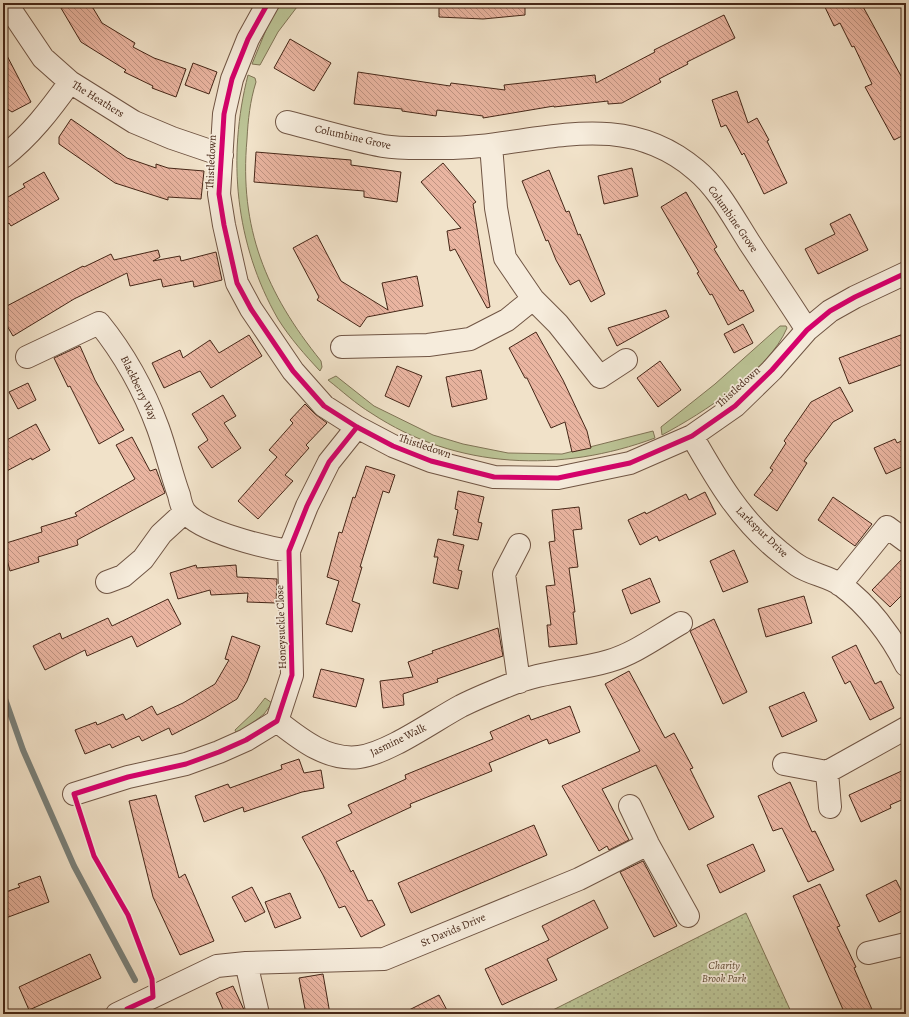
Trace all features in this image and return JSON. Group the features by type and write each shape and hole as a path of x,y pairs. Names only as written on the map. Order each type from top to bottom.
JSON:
{"street":[{"name":"The Heathers","path":"6,3 44,58 70,82 134,122 172,138 222,155"},
{"name":"Thistledown","path":"268,3 248,39 232,79 224,114 219,194 224,225 237,283 251,309 293,371 324,406 357,427 392,446 432,461 494,477 558,478 630,463 692,436 735,406 772,370 807,330 830,311 855,297 906,273"},
{"path":"3,157 20,144 48,113 70,82"},
{"name":"Columbine Grove","path":"287,122 385,146 441,148 491,145 551,136 612,133 641,139 673,153 698,171 723,201 807,330"},
{"path":"491,145 496,208 505,258 533,299 558,324 600,377 626,360"},
{"path":"342,347 428,345 470,339 507,320 533,299"},
{"name":"Blackberry Way","path":"28,357 99,323 118,346 140,385 158,429 168,467 185,512"},
{"name":"Honeysuckle Close","path":"277,721 292,675 289,551 307,506 329,462 357,427"},
{"name":"Larkspur Drive","path":"692,436 731,502 744,518 778,551 797,565 840,585 869,611 896,646 906,665"},
{"path":"107,582 123,576 143,559 160,534 185,512 212,530 262,547 289,551"},
{"path":"840,585 887,527 906,541"},
{"path":"518,545 504,574 519,682"},
{"name":"Jasmine Walk","path":"277,721 308,744 318,749 340,756 357,758 374,754 463,705 519,682 610,661 637,649 681,623"},
{"path":"74,794 128,777 186,764 239,743 277,721"},
{"path":"784,764 827,772 906,728"},
{"path":"827,772 830,807"},
{"path":"630,806 648,844 688,916"},
{"name":"St Davids Drive","path":"117,1014 217,966 246,963 384,959 579,879 648,844"},
{"path":"868,953 906,944"},
{"path":"246,963 258,1014"}],"green space":[{"path":"281,3 300,3 278,32 260,65 252,64 268,25"},
{"path":"248,75 255,78 256,82 252,96 249,118 246,171 247,202 252,230 260,258 271,284 285,310 321,361 322,367 320,371 298,346 278,319 252,261 244,230 239,200 237,168 241,106"},
{"path":"780,326 786,326 787,328 778,344 766,360 750,375 715,403 662,435 661,427 715,384"},
{"path":"336,376 374,406 433,435 463,444 508,453 562,454 653,431 655,438 619,449 583,457 547,460 510,460 474,455 438,446 404,432 354,402 328,380"},
{"path":"265,698 272,703 264,714 237,735 235,730 254,712"},
{"name":"Charity Brook Park","path":"746,913 792,1014 545,1014"}],"building":[{"path":"58,3 90,3 102,23 135,43 133,47 154,58 186,69 176,97 152,88 153,86 124,72 126,70 81,42"},
{"path":"439,3 525,3 525,15 483,19 439,17"},
{"path":"823,3 861,3 906,85 906,134 894,140 865,87 872,84 854,46 852,47 840,23 834,26"},
{"path":"724,15 735,38 687,62 688,64 659,79 661,82 622,103 608,104 608,101 554,106 483,118 483,116 437,110 436,116 402,111 402,109 354,104 358,72 450,86 451,83 505,90 504,85 595,75 596,83 655,52 654,50"},
{"path":"290,39 331,63 314,91 274,68"},
{"path":"3,48 31,102 12,112 3,106"},
{"path":"193,63 217,72 209,94 185,85"},
{"path":"737,91 748,123 757,118 769,140 767,141 787,183 764,194 744,153 742,155 726,125 721,127 712,100"},
{"path":"71,119 127,158 156,168 156,164 168,168 204,171 201,199 168,197 168,200 115,183 59,144 59,137"},
{"path":"256,152 351,160 351,165 401,172 397,202 364,197 364,191 254,182"},
{"path":"443,163 476,202 473,204 490,307 487,308 455,249 450,251 447,231 461,228 421,182"},
{"path":"632,168 638,196 604,204 598,176"},
{"path":"549,170 566,212 569,211 578,235 580,234 605,294 591,302 579,280 570,285 556,260 548,240 546,241 522,181"},
{"path":"44,172 59,199 11,226 9,223 3,227 3,200 25,187 23,184"},
{"path":"686,192 717,247 714,249 740,291 743,290 754,311 728,325 712,294 710,295 697,273 699,272 661,207"},
{"path":"850,214 868,250 818,274 805,249 835,234 830,224"},
{"path":"317,235 341,281 388,310 382,283 417,276 423,306 367,317 360,327 317,300 319,297 293,248"},
{"path":"158,250 160,257 153,261 180,256 181,261 216,252 222,280 194,287 193,281 163,287 161,279 130,286 127,273 74,299 13,336 3,319 3,308 83,266 84,267 111,254 114,260"},
{"path":"666,310 669,317 617,346 608,328"},
{"path":"743,324 753,343 734,353 724,334"},
{"path":"536,332 563,380 587,431 591,448 572,452 565,422 551,428 527,378 525,378 509,348"},
{"path":"906,333 906,363 849,384 839,358"},
{"path":"249,335 262,356 211,388 200,371 164,388 152,363 180,350 183,358 210,340 219,353"},
{"path":"80,346 95,380 124,430 99,444 54,358"},
{"path":"660,361 681,390 658,407 637,378"},
{"path":"397,366 422,376 409,407 385,396"},
{"path":"481,370 487,399 452,407 446,377"},
{"path":"28,383 36,400 18,409 9,392"},
{"path":"840,387 853,411 833,422 804,461 807,463 777,511 754,495 773,470 770,468 786,443 784,441 811,402"},
{"path":"223,395 236,416 224,423 241,448 212,468 198,447 208,440 192,414"},
{"path":"305,404 327,423 306,445 309,448 285,475 293,481 258,519 238,501 277,457 269,450 293,423 290,420"},
{"path":"36,424 50,450 3,473 3,442"},
{"path":"132,437 150,471 156,469 165,493 77,540 78,545 38,557 39,562 10,571 3,544 42,532 41,527 77,516 75,513 135,479 116,445"},
{"path":"895,439 897,443 906,439 906,465 886,474 874,448"},
{"path":"366,466 395,475 389,493 383,491 360,567 362,567 352,601 360,604 352,632 326,624 339,581 327,577 339,532 342,533 353,497 355,498"},
{"path":"458,491 484,497 478,522 482,523 478,540 453,535 458,510 455,509"},
{"path":"705,492 716,514 659,541 657,536 640,545 628,520 645,512 646,514 686,494 689,500"},
{"path":"833,497 872,524 855,546 818,520"},
{"path":"579,507 582,529 573,530 578,567 569,568 575,612 573,612 577,644 549,647 547,625 551,625 546,586 555,585 549,542 555,541 552,510"},
{"path":"438,539 464,545 458,570 462,571 458,589 433,583 438,557 434,557"},
{"path":"734,550 748,582 723,592 710,561"},
{"path":"906,555 906,591 890,607 872,590"},
{"path":"196,565 197,568 236,565 237,577 277,579 276,603 247,602 248,593 211,595 210,590 178,599 170,573"},
{"path":"650,578 660,602 631,614 622,590"},
{"path":"804,596 812,623 766,637 758,609"},
{"path":"168,599 181,624 137,647 132,636 87,656 85,650 45,670 33,646 60,633 62,639 108,618 112,626"},
{"path":"714,619 747,692 723,704 690,631"},
{"path":"498,628 503,656 437,679 438,682 403,694 404,705 383,708 380,681 413,677 408,662 433,653 432,651"},
{"path":"232,636 260,646 247,681 237,699 172,735 169,728 142,741 139,736 112,748 110,744 85,754 75,730 96,722 97,725 123,714 126,720 152,706 157,715 183,703 215,684 229,660 225,659"},
{"path":"856,645 875,684 881,681 894,708 870,720 850,681 845,684 832,657"},
{"path":"321,669 364,679 356,707 313,697"},
{"path":"629,671 665,738 674,733 693,768 690,769 714,817 689,830 656,765 602,789 629,840 609,850 607,846 599,851 562,786 640,751 605,684"},
{"path":"804,692 817,721 782,737 769,707"},
{"path":"570,706 580,732 549,744 547,739 489,763 492,771 410,804 411,807 336,842 351,872 353,870 368,901 372,900 385,925 361,937 345,906 339,908 302,837 352,813 348,805 406,779 405,775 493,739 490,732 529,715 531,720"},
{"path":"299,759 304,773 321,770 324,788 302,792 244,812 243,807 204,822 195,796 228,784 230,788 282,769 281,765"},
{"path":"906,769 906,798 890,805 891,808 861,822 849,795"},
{"path":"790,782 812,832 815,831 834,870 808,882 782,828 773,831 758,796"},
{"path":"156,795 179,878 185,874 214,941 180,955 153,897 129,801"},
{"path":"534,825 547,855 411,913 398,883"},
{"path":"753,844 765,871 720,893 707,865"},
{"path":"643,861 677,926 654,937 620,872"},
{"path":"40,876 49,902 3,919 3,893 20,887 18,884"},
{"path":"896,880 906,900 906,909 879,922 866,895"},
{"path":"820,884 840,926 837,927 856,967 854,968 874,1014 845,1014 793,896"},
{"path":"252,887 265,912 245,922 232,897"},
{"path":"290,893 301,918 275,928 265,902"},
{"path":"594,900 608,928 547,959 557,980 502,1005 485,969 549,940 542,926"},
{"path":"90,954 101,978 29,1010 19,987"},
{"path":"323,974 330,1014 306,1014 299,978"},
{"path":"233,986 245,1014 225,1014 216,993"},
{"path":"439,995 449,1014 401,1014"}],"waterway":[{"path":"3,693 23,750 74,866 135,980"}],"cycle path":[{"path":"268,3 248,39 232,79 224,114 219,194 224,225 237,283 251,309 293,371 324,406 357,427 393,446 431,461 494,477 558,478 630,463 692,436 735,406 772,370 807,330 830,311 855,297 906,273"},
{"path":"129,1014 127,1009 153,997 152,979 128,915 94,856 74,794 128,777 186,764 246,740 277,721 292,675 289,551 307,506 329,462 357,427"}]}
